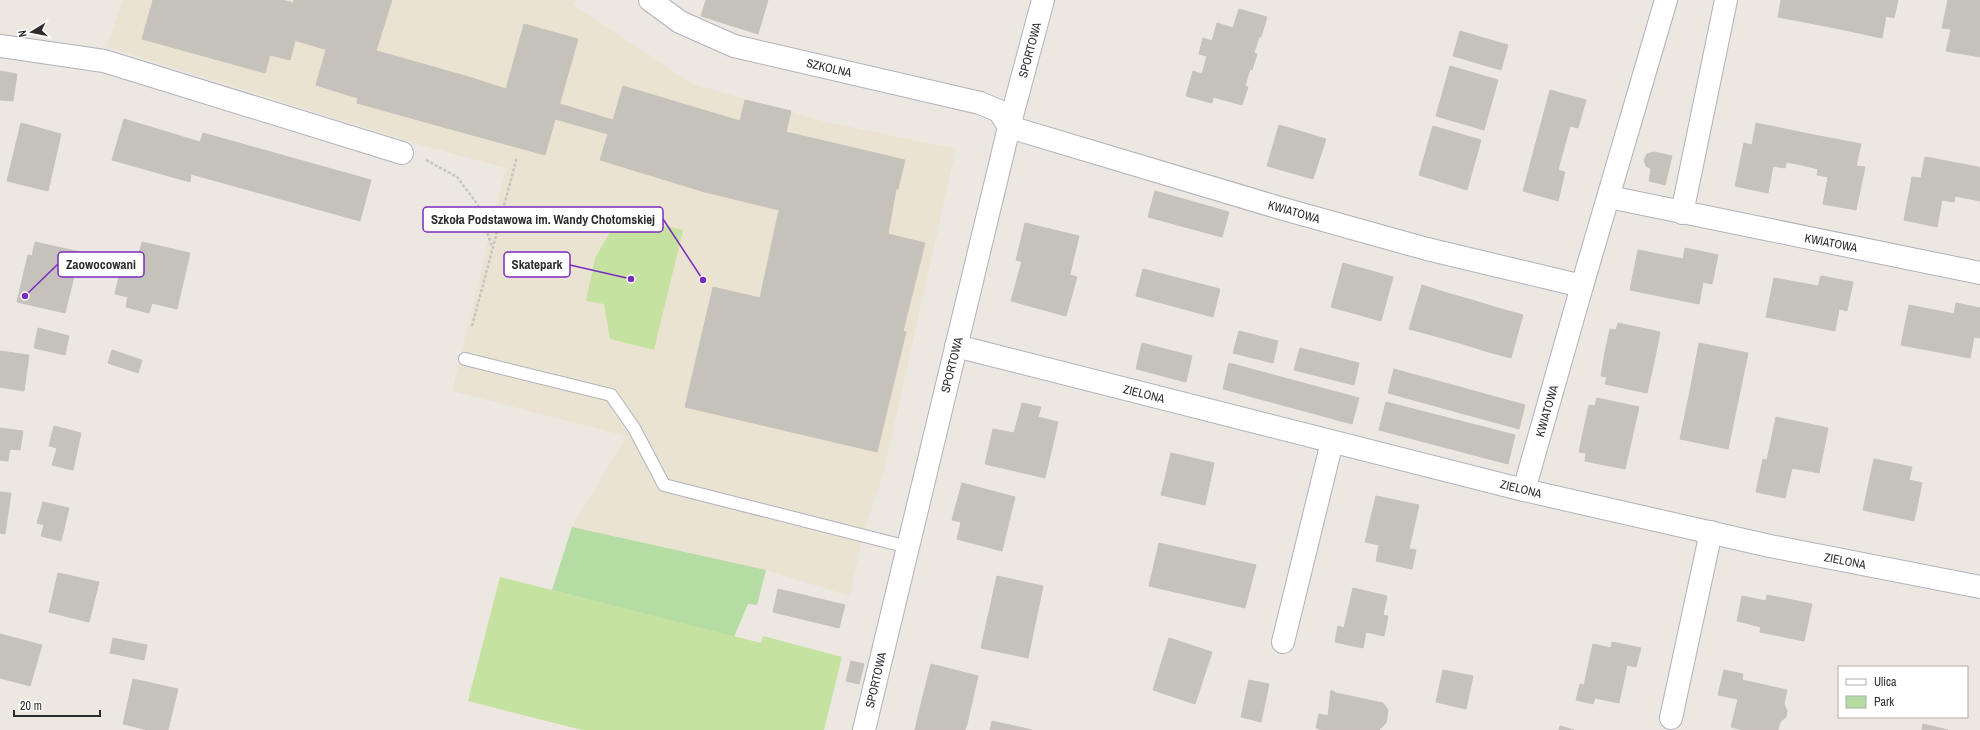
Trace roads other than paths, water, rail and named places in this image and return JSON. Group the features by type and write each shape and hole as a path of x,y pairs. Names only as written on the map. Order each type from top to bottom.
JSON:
{"street":[{"name":"SZKOLNA","path":"650,0 680,22 734,46 980,103 999,112 1009,127"},
{"name":"SPORTOWA","path":"864,730 1009,127 1043,0"},
{"name":"KWIATOWA","path":"1524,490 1666,0"},
{"path":"1682,213 1726,0"},
{"path":"0,46 104,61 402,153"},
{"name":"KWIATOWA","path":"1009,127 1280,208 1428,249 1582,286"},
{"name":"KWIATOWA","path":"1609,197 1682,213 1980,272"},
{"name":"ZIELONA","path":"956,346 1524,490 1711,532 1980,588"},
{"path":"1283,642 1332,442"},
{"path":"1671,718 1711,532"}],"lane":[{"path":"465,359 611,395 634,428 664,484 908,547"}],"place":[{"name":"Skatepark","path":"631,279"},
{"name":"Szkoła Podstawowa im. Wandy Chotomskiej","path":"703,280"},
{"name":"Zaowocowani","path":"25,296"}]}
